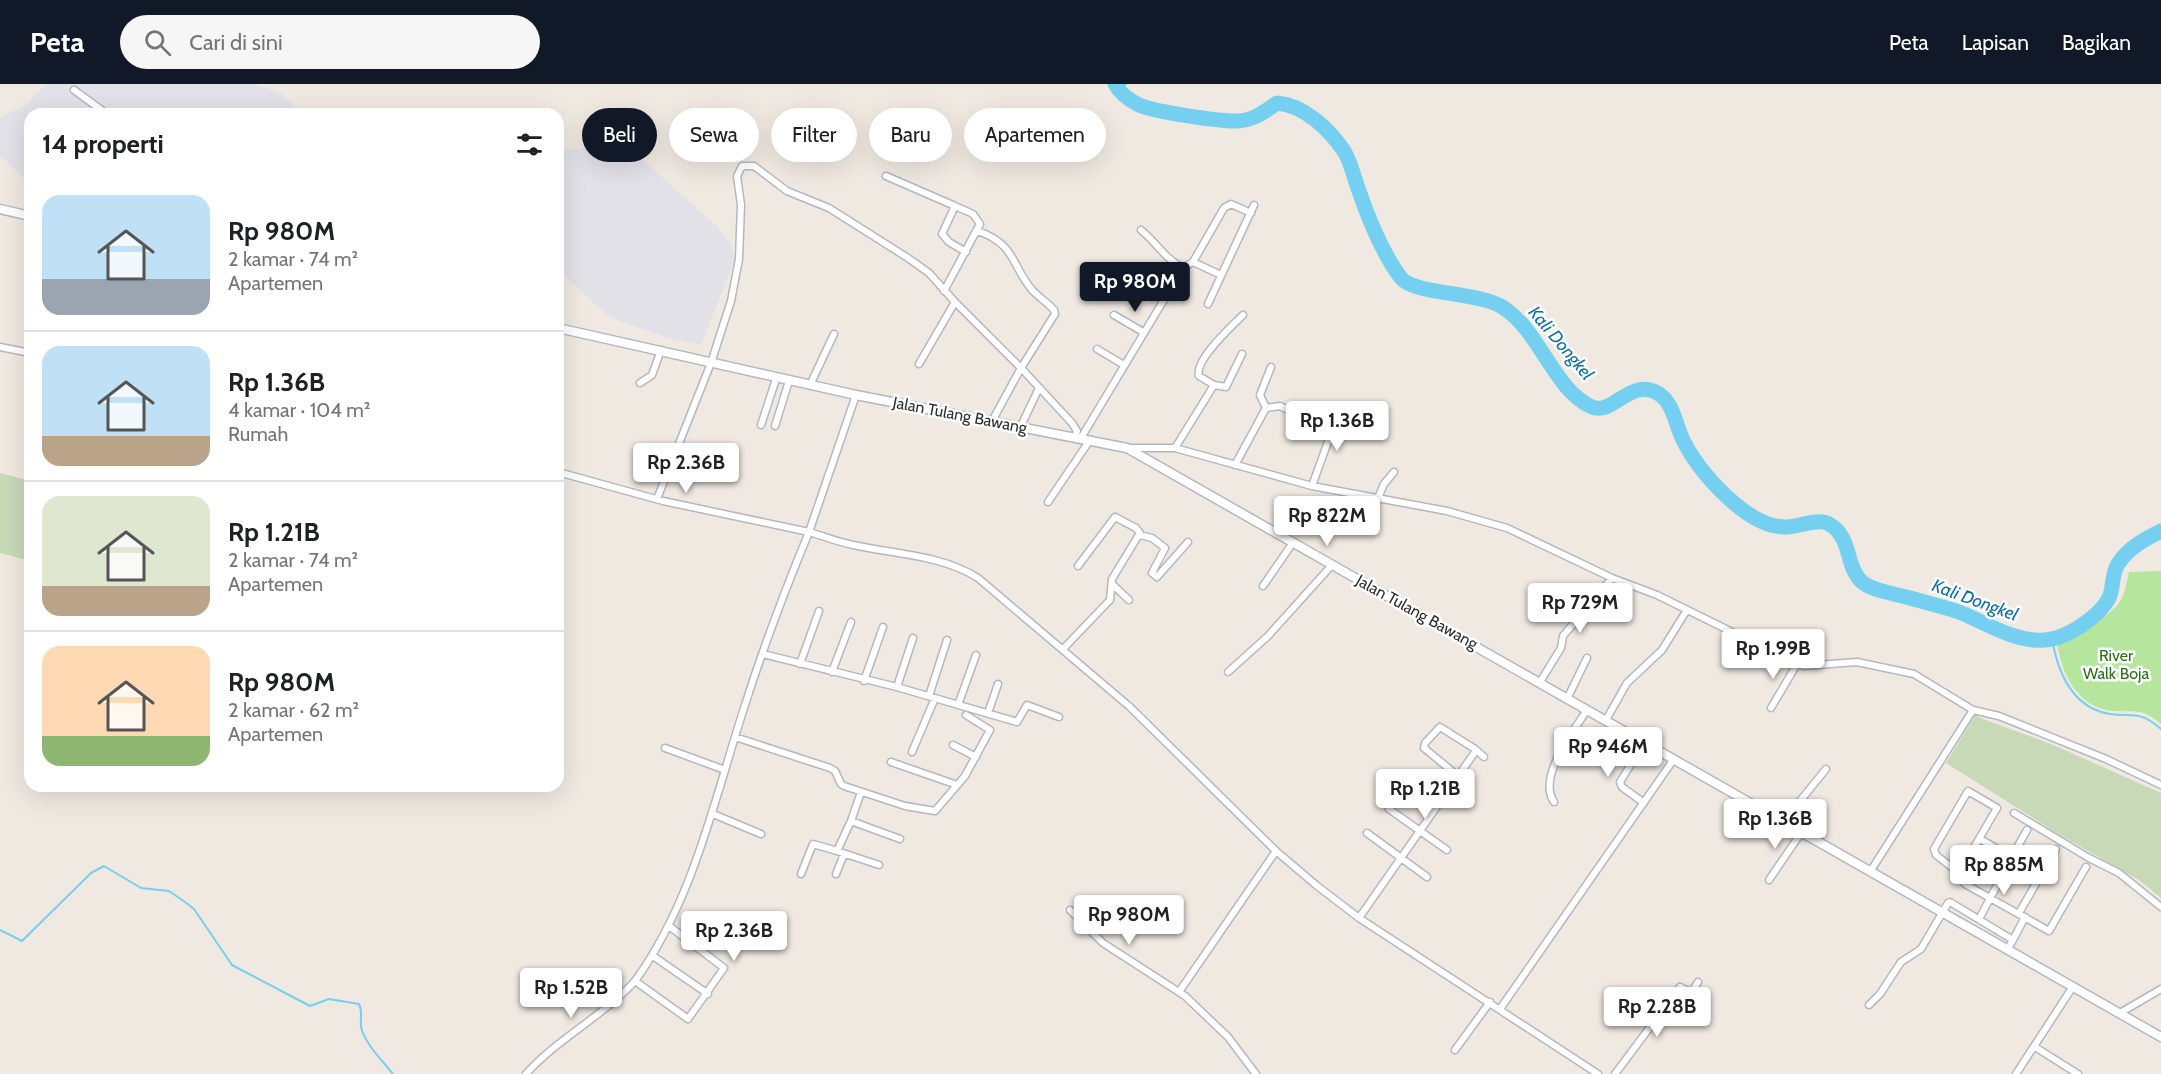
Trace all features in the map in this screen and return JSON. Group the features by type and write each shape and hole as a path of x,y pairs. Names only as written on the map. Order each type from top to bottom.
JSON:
{"street":[{"path":"74,90 99,108"},
{"path":"657,499 711,363 730,302 739,259 741,205 737,176 742,165 753,166 788,191 829,208 929,273 1021,368 1076,428 1082,438"},
{"path":"886,176 956,206 979,219 978,231 944,291"},
{"path":"1048,502 1143,332 1183,268 1193,262 1224,208 1231,204 1251,213"},
{"path":"1208,304 1254,205"},
{"path":"956,206 942,234 949,242 966,252"},
{"path":"0,209 24,215"},
{"path":"1141,230 1153,240 1168,260 1183,268"},
{"path":"978,231 1000,243 1015,258 1033,290 1054,310 1054,314 991,423"},
{"path":"1193,262 1221,275"},
{"path":"1142,286 1163,300"},
{"path":"919,364 955,302"},
{"path":"1114,315 1143,332"},
{"path":"1242,354 1226,387 1214,385 1199,376 1198,369 1217,341 1243,315"},
{"name":"Jalan Tulang Bawang","path":"564,329 661,350 776,379 1127,448 2161,1037"},
{"path":"810,385 834,334"},
{"path":"0,347 24,352"},
{"path":"1097,349 1124,365"},
{"path":"640,383 652,375 661,350"},
{"path":"1266,408 1260,395 1271,367"},
{"path":"760,425 776,379"},
{"path":"775,426 789,381"},
{"path":"1175,448 1214,385"},
{"path":"1020,428 1039,388"},
{"path":"526,1074 550,1049 619,999 653,956 669,926 713,814 735,737 763,654 809,532 856,395"},
{"path":"1266,408 1280,406 1296,414"},
{"path":"1234,465 1266,408"},
{"path":"1312,486 1330,436 1345,409"},
{"path":"1127,448 1175,448 1312,486 1447,511 1507,528 1612,578 1687,610 1797,664 1804,666 1857,662 1914,674 1972,710 1999,716 2106,759 2161,785"},
{"path":"1378,498 1384,484 1394,472"},
{"path":"564,474 657,499 809,532 852,545 913,555 964,569 1130,707 1276,851 1359,918 1598,1074"},
{"path":"1078,566 1115,517 1136,528 1140,535 1152,538 1176,555"},
{"path":"1062,649 1110,600 1112,579 1140,535"},
{"path":"1165,549 1152,573 1156,577 1188,542"},
{"path":"1263,586 1292,544"},
{"path":"1228,672 1268,636 1332,565"},
{"path":"1540,682 1561,648 1563,636 1612,578"},
{"path":"1112,584 1129,600"},
{"path":"1606,720 1627,683 1662,650 1687,610"},
{"path":"800,664 819,611"},
{"path":"832,672 851,622"},
{"path":"864,681 883,627"},
{"path":"897,687 913,638"},
{"path":"912,752 932,697 947,640"},
{"path":"763,654 864,681 897,687 1017,722 1027,705 1059,717"},
{"path":"958,705 976,655"},
{"path":"1567,699 1587,658"},
{"path":"1771,708 1797,664"},
{"path":"988,713 998,684"},
{"path":"1554,802 1550,796 1549,783 1552,769 1587,710"},
{"path":"1870,873 1972,710"},
{"path":"735,737 830,768 835,771 840,784 861,792 905,806 935,811 957,785 976,757 990,730 966,715"},
{"path":"1458,777 1425,751 1425,743 1436,730 1442,727 1484,757"},
{"path":"1644,742 1620,782 1622,787 1644,803"},
{"path":"953,745 976,757"},
{"path":"664,748 726,770"},
{"path":"1359,918 1458,777 1475,749"},
{"path":"1500,1009 1674,759"},
{"path":"891,762 957,785"},
{"path":"1783,822 1826,769"},
{"path":"1419,788 1440,803"},
{"path":"1959,873 1997,808 1968,791 1934,846 1936,855 1959,873 1965,884 2046,931 2051,930 2086,867"},
{"path":"836,874 840,853 861,792"},
{"path":"1389,809 1447,850"},
{"path":"2014,813 2089,858 2119,873 2161,908"},
{"path":"713,814 762,834"},
{"path":"851,821 900,839"},
{"path":"1979,919 2027,830"},
{"path":"1367,833 1427,877"},
{"path":"1769,880 1801,833"},
{"path":"1980,839 2041,874"},
{"path":"801,874 813,844 879,866"},
{"path":"2007,950 2041,874 2056,849"},
{"path":"1179,992 1276,851"},
{"path":"1869,1005 1880,994 1901,962 1921,949 1944,913 1946,904 1950,902 2013,940"},
{"path":"1070,910 1103,943 1179,992 1228,1037 1256,1074"},
{"path":"635,981 685,1019 691,1018 708,994 724,968 669,926"},
{"path":"653,956 708,994"},
{"path":"1615,1074 1680,987 1691,993 1698,982"},
{"path":"2016,1074 2072,988"},
{"path":"2120,1013 2161,989"},
{"path":"1455,1050 1490,1002"},
{"path":"2035,1047 2078,1074"}],"shaded area":[{"path":"46,84 254,84 283,94 294,108 24,108 24,179 0,155 0,117 23,107"},
{"path":"582,148 582,162 646,162 718,228 731,244 735,259 701,345 668,338 615,319 606,314 564,276 564,150"}],"green space":[{"path":"0,473 24,479 24,559 0,553"},
{"name":"River Walk Boja","path":"2161,571 2161,724 2149,715 2139,712 2101,709 2090,704 2067,677 2057,642 2092,625 2109,613 2121,600 2129,572"},
{"path":"1975,716 2051,744 2161,793 2161,898 2139,880 2060,835 1946,763"}],"waterway":[{"name":"Kali Dongkel","path":"1115,84 1119,91 1139,105 1186,116 1242,121 1268,110 1277,103 1306,113 1331,134 1344,151 1377,236 1401,278 1419,287 1479,299 1504,308 1528,332 1567,388 1592,407 1607,406 1640,390 1649,390 1659,394 1668,403 1681,436 1694,459 1727,497 1752,517 1773,526 1788,527 1819,522 1829,524 1841,536 1856,574 1870,587 1953,610 2011,635 2034,640 2053,639 2081,626 2098,612 2109,598 2114,572 2122,558 2137,544 2161,531"},
{"path":"1117,88 1126,84"},
{"path":"2052,639 2063,676 2069,687 2086,705 2110,714 2142,717 2161,729"},
{"path":"0,930 22,941 91,873 104,866 141,888 169,891 185,902 194,909 232,965 310,1006 329,999 359,1004 361,1027 366,1040 393,1074"}]}
